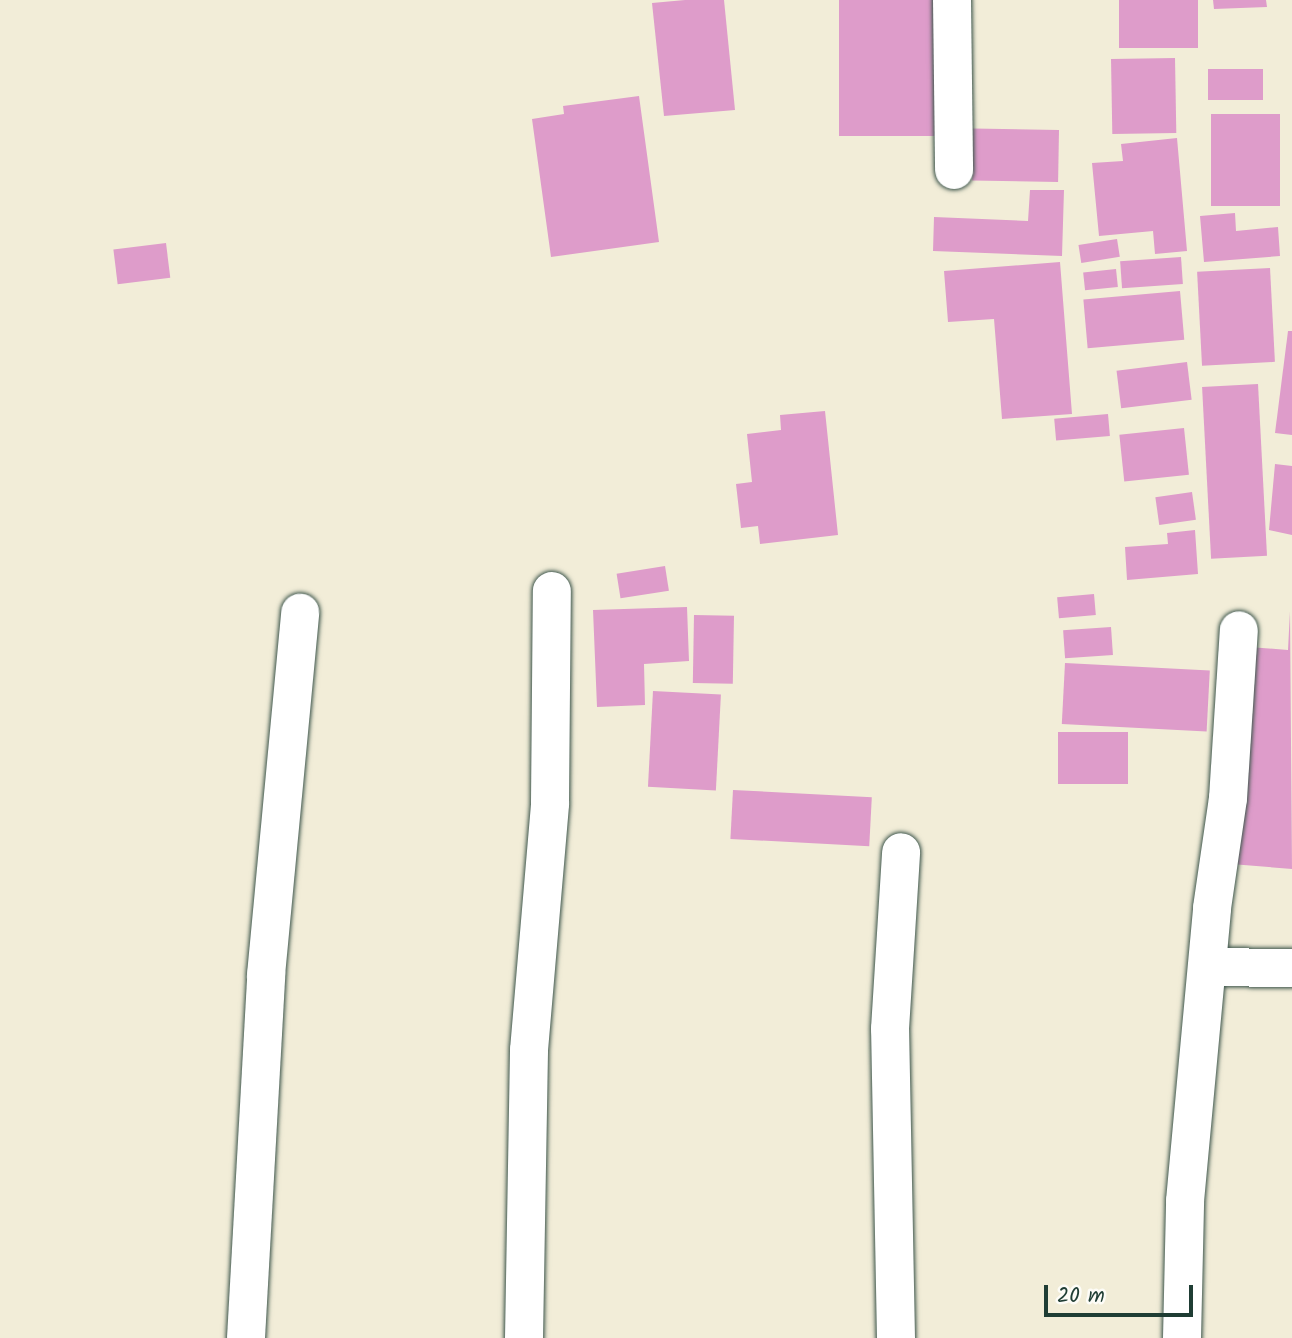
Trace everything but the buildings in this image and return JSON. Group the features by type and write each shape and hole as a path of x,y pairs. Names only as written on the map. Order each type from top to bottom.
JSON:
{"street":[{"path":"951,0 954,170"},
{"path":"524,1338 529,1050 550,803 552,591"},
{"path":"246,1338 266,975 300,613"},
{"path":"1182,1338 1185,1201 1212,908 1228,798 1239,630"},
{"path":"896,1338 890,1028 901,852"},
{"path":"1208,967 1292,968"}]}
